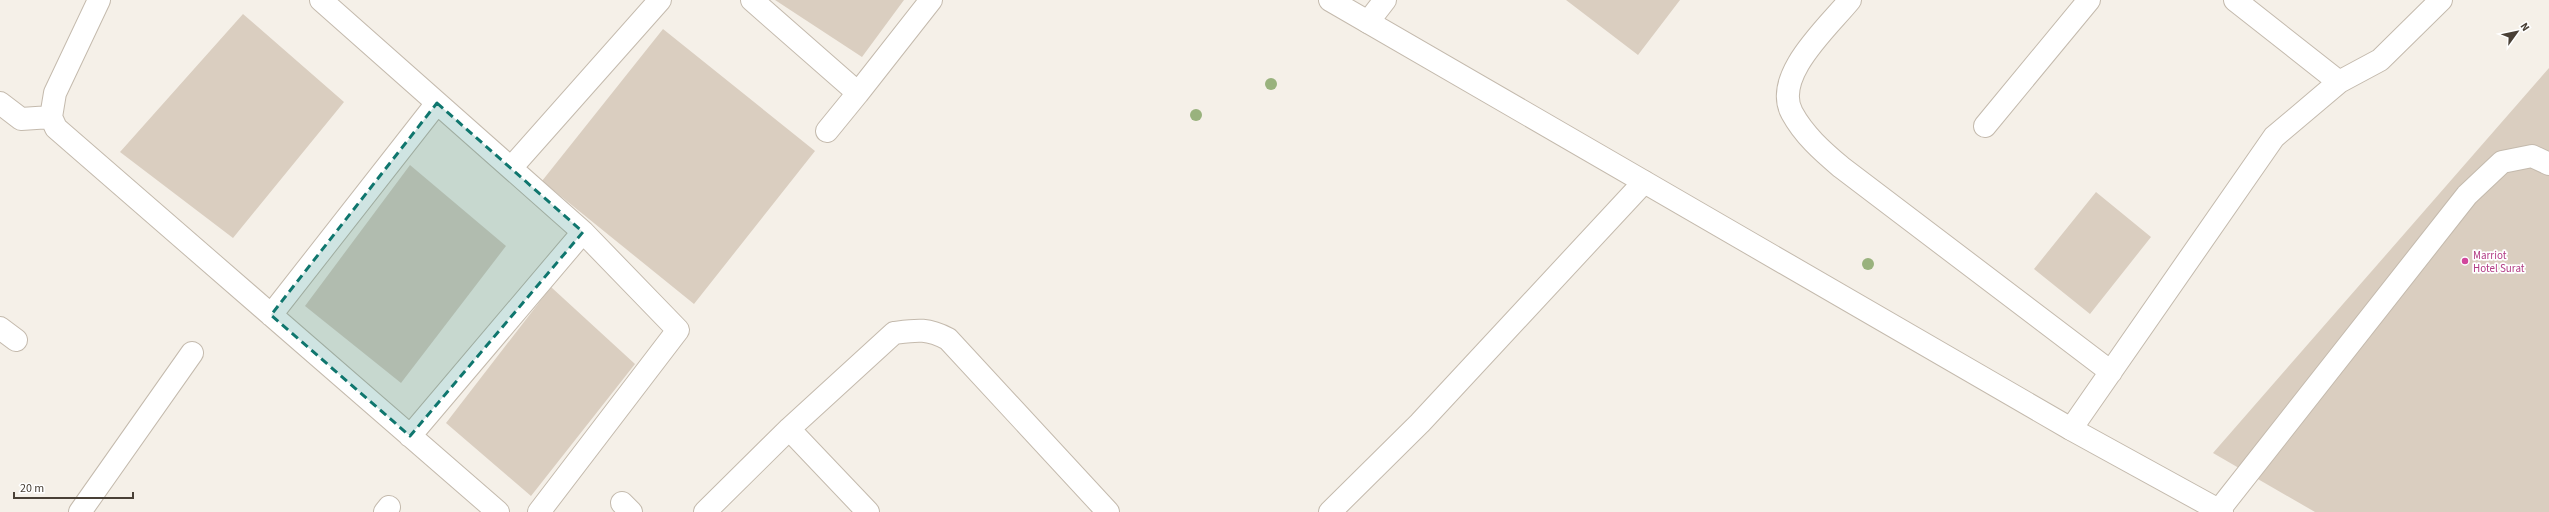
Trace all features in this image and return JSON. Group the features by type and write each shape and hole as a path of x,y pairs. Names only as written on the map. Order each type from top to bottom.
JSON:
{"street":[{"path":"99,0 61,77 53,99 51,117 56,128 498,512"},
{"path":"321,0 583,232 678,330 539,512"},
{"path":"511,168 660,0"},
{"path":"752,0 858,93"},
{"path":"827,131 931,0"},
{"path":"1330,0 2071,429 2220,511 2467,195 2502,162 2532,156 2549,164"},
{"path":"1368,22 1385,0"},
{"path":"1850,0 1798,62 1787,89 1791,112 1813,143 1841,167 2111,372"},
{"path":"1985,126 2089,0"},
{"path":"2234,0 2339,82"},
{"path":"2071,429 2274,137 2339,82 2380,60 2441,0"},
{"path":"0,103 21,119 51,117"},
{"path":"271,315 437,103"},
{"path":"1330,512 1420,423 1644,182"},
{"path":"410,436 583,232"},
{"path":"705,512 789,429 894,333 916,330 932,331 948,340 1108,512"},
{"path":"80,512 192,353"},
{"path":"789,429 868,512"}],"highlighted area":[{"path":"437,103 583,232 410,436 271,315"}],"building":[{"path":"775,0 904,0 862,57"},
{"path":"1566,0 1680,0 1638,55"},
{"path":"243,14 344,102 233,238 120,152"},
{"path":"663,29 815,151 694,304 542,181"},
{"name":"Marriot Hotel Surat","path":"2549,68 2549,512 2315,512 2213,453"},
{"path":"410,165 506,246 401,383 305,306"},
{"path":"2096,192 2151,237 2090,314 2034,269"},
{"path":"551,287 635,364 531,496 446,423"}],"place":[{"name":"Marriot Hotel Surat","path":"2465,261"}]}
